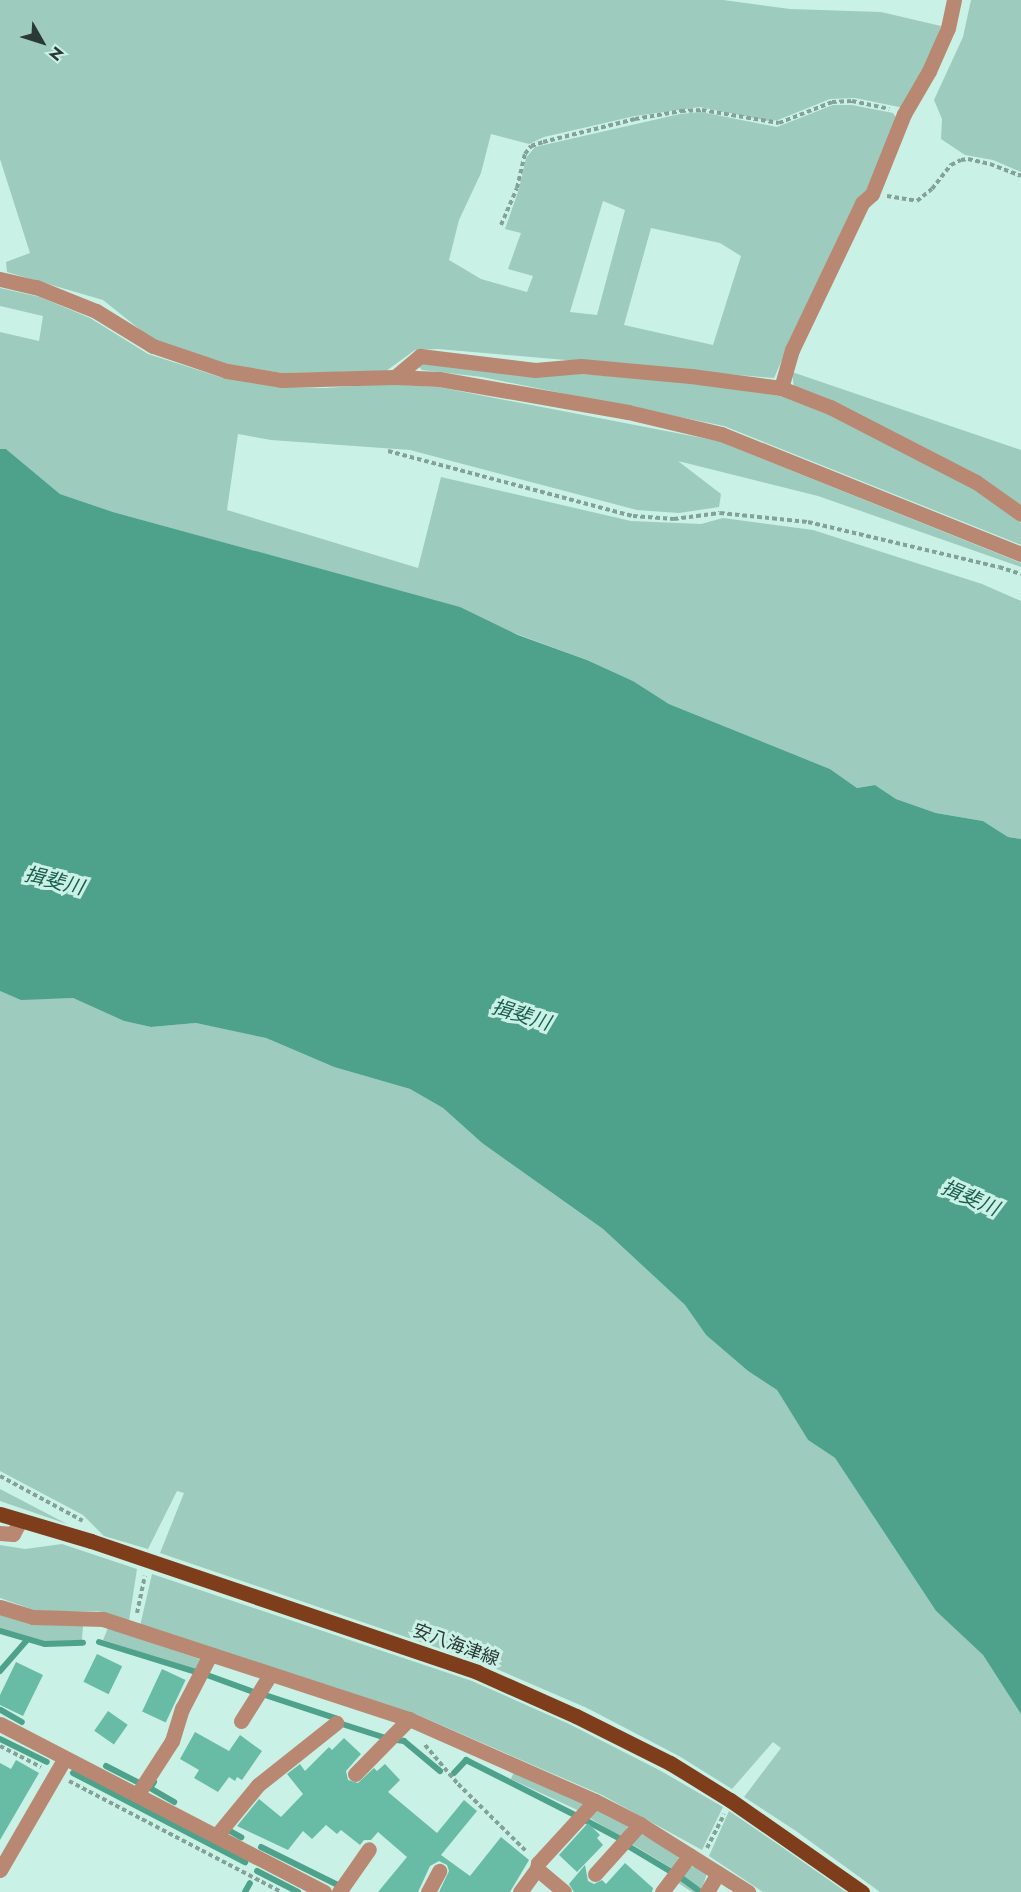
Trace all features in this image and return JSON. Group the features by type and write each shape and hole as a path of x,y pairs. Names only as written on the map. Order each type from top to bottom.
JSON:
{"main road":[{"name":"安八海津線","path":"0,1514 91,1541 477,1672 576,1716 670,1763 730,1800 862,1892"}],"street":[{"path":"781,388 792,350 862,202 872,194 904,114 929,71 948,28 954,2"},
{"path":"0,279 36,287 96,311 153,346 227,371 282,380 395,377 440,380 581,404 721,434 1021,554"},
{"path":"395,377 420,356 535,370 581,366 680,375 781,388 830,408 976,482 1021,514"},
{"path":"0,1533 13,1534 21,1521"},
{"path":"0,1607 33,1617 103,1618 408,1721 595,1801 640,1824 746,1891"},
{"path":"137,1795 172,1741 182,1709 210,1655"},
{"path":"241,1721 270,1675"},
{"path":"355,1774 408,1721"},
{"path":"216,1836 258,1785 336,1723"},
{"path":"0,1724 324,1892"},
{"path":"0,1870 5,1850 65,1758"},
{"path":"520,1892 537,1866 595,1801"},
{"path":"595,1874 640,1824"},
{"path":"339,1892 369,1849"},
{"path":"662,1892 695,1859"},
{"path":"537,1866 564,1892"},
{"path":"428,1892 439,1871"},
{"path":"707,1892 718,1873"}],"path":[{"path":"501,225 517,188 525,154 531,146 543,142 681,111 702,110 779,123 832,102 852,101 904,114"},
{"path":"872,194 917,201 932,189 951,165 968,159 1021,176"},
{"path":"388,451 633,516 674,519 720,513 808,522 1021,574"},
{"path":"0,1476 81,1518 91,1541"},
{"path":"133,1628 148,1561"},
{"path":"408,1721 458,1784 537,1866"},
{"path":"0,1746 281,1892"},
{"path":"695,1859 730,1800"}],"shaded area":[{"path":"0,0 723,0 790,9 881,12 941,26 925,68 904,108 855,98 830,99 778,120 769,121 700,107 635,116 544,137 529,144 491,134 481,173 459,220 449,260 481,279 527,292 533,276 508,269 521,233 505,229 519,189 526,158 535,147 680,114 701,112 777,127 833,105 852,105 893,113 897,119 867,189 774,378 438,349 415,350 386,371 283,373 230,365 153,340 103,300 7,272 6,262 30,253 0,159","holes":["603,201 625,210 597,315 570,312","651,228 720,243 741,256 713,345 624,325"]},
{"path":"971,0 1021,0 1021,172 993,160 965,155 941,139 942,119 934,100 963,37"},
{"path":"0,288 40,297 90,318 148,354 220,377 277,387 326,388 383,384 438,387 718,441 1021,563 1021,567 818,496 678,461 721,494 719,507 679,513 637,510 410,450 271,440 238,434 227,510 418,568 441,477 631,521 701,524 723,518 813,530 982,584 1021,601 1021,839 1008,837 983,821 936,813 896,799 875,785 857,788 830,769 669,704 633,681 587,660 403,592 113,512 60,494 6,449 0,449 0,332 39,341 43,316 0,306"},
{"path":"421,362 699,383 780,396 827,414 971,487 1021,523 1021,545 724,426 482,377 422,370 418,366"},
{"path":"792,372 1021,450 1021,505 986,482 794,388"},
{"path":"0,991 21,999 73,998 124,1021 151,1027 196,1023 239,1031 266,1038 334,1067 410,1089 443,1108 482,1143 603,1229 685,1305 706,1335 748,1371 777,1390 808,1440 835,1458 936,1611 983,1655 1015,1704 1021,1714 1021,1892 880,1892 796,1831 744,1797 781,1748 773,1742 732,1789 679,1756 587,1708 485,1664 160,1553 184,1493 177,1491 148,1549 104,1536 83,1515 0,1471"},
{"path":"0,1489 67,1524 0,1501"},
{"path":"62,1544 137,1569 129,1621 98,1611 37,1611 0,1598 0,1545 25,1549"},
{"path":"152,1574 472,1681 569,1724 661,1771 723,1807 702,1850 602,1795 418,1715 140,1626"},
{"path":"0,1613 34,1624 83,1626 82,1640 48,1642 0,1628"},
{"path":"108,1628 202,1660 196,1670 103,1640"},
{"path":"515,1770 585,1803 581,1812 511,1779"},
{"path":"593,1808 628,1826 622,1838 585,1815"},
{"path":"729,1811 846,1892 763,1892 709,1856"},
{"path":"639,1833 676,1853 680,1861 673,1869 630,1843"},
{"path":"696,1866 707,1873 701,1892 692,1892 675,1881 690,1867"}],"water":[{"name":"揖斐川","path":"0,449 6,449 60,494 113,512 460,607 518,635 587,660 633,681 669,704 830,769 857,788 875,785 896,799 936,813 983,821 1008,837 1021,839 1021,1714 983,1655 936,1611 835,1458 808,1440 777,1390 748,1371 706,1335 685,1305 603,1229 482,1143 443,1108 410,1089 334,1067 266,1038 196,1023 151,1027 124,1021 73,998 21,1000 0,991"}],"building":[{"path":"97,1654 122,1666 109,1694 83,1682"},
{"path":"16,1662 43,1675 23,1716 0,1705 0,1695"},
{"path":"162,1669 186,1680 166,1723 142,1712"},
{"path":"108,1711 128,1725 114,1744 94,1731"},
{"path":"195,1732 229,1751 240,1735 262,1751 242,1780 237,1777 235,1781 229,1777 218,1792 194,1778 199,1770 180,1759"},
{"path":"344,1738 361,1754 346,1771 348,1780 358,1783 374,1768 377,1771 385,1764 400,1780 388,1792 437,1833 464,1800 477,1811 441,1855 470,1876 501,1837 529,1860 510,1892 439,1892 449,1871 447,1865 439,1861 430,1866 418,1892 378,1892 407,1857 378,1832 371,1840 364,1840 360,1845 341,1830 337,1834 326,1825 312,1839 303,1831 288,1850 237,1826 259,1799 281,1817 303,1794 287,1774 300,1764 305,1771 329,1747 332,1750"},
{"path":"16,1760 39,1773 0,1840 0,1763 11,1769"},
{"path":"588,1823 600,1835 597,1838 603,1845 577,1872 559,1855"},
{"path":"625,1863 653,1888 652,1892 574,1892 569,1884 585,1865 588,1881 594,1884 602,1880 606,1884"}],"waterway":[{"path":"0,1631 45,1644 83,1643"},
{"path":"0,1671 27,1640"},
{"path":"99,1642 196,1672"},
{"path":"207,1675 251,1691"},
{"path":"265,1695 335,1718"},
{"path":"1,1710 22,1722"},
{"path":"342,1724 386,1738"},
{"path":"0,1739 47,1762"},
{"path":"397,1740 404,1741 440,1771"},
{"path":"454,1773 466,1760 575,1815"},
{"path":"106,1766 138,1782"},
{"path":"73,1773 245,1862"},
{"path":"154,1782 150,1788 174,1802"},
{"path":"583,1819 618,1838"},
{"path":"230,1831 241,1837"},
{"path":"628,1846 670,1871"},
{"path":"261,1847 336,1884"},
{"path":"257,1871 298,1892"},
{"path":"680,1877 698,1890"},
{"path":"245,1892 250,1883"}]}
